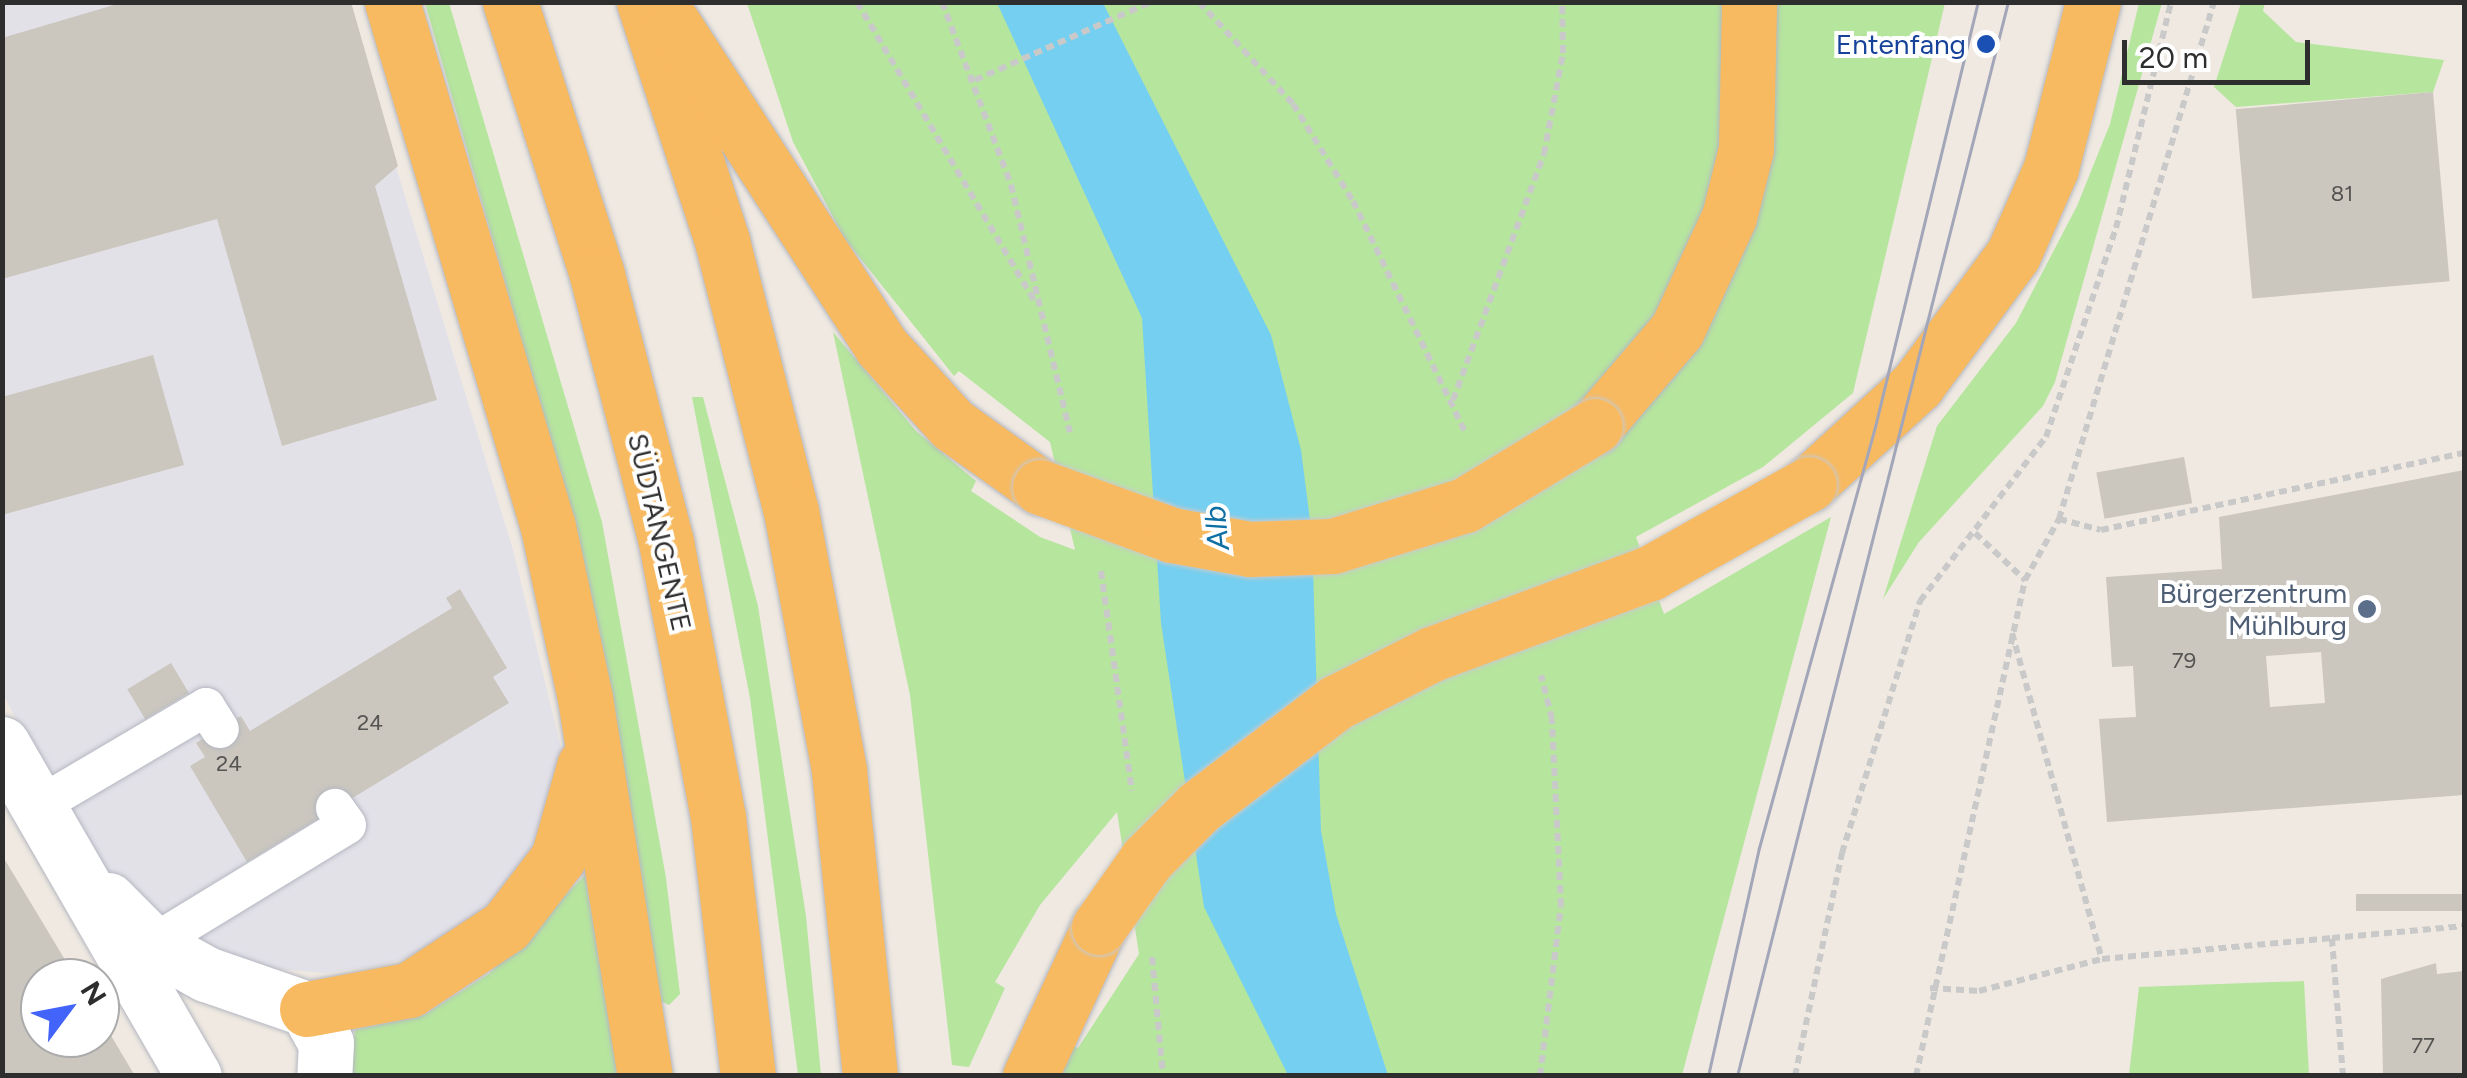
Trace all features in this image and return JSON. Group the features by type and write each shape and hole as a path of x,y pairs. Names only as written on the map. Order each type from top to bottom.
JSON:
{"highway":[{"path":"392,2 543,508 585,698 645,1076"},
{"name":"SÜDTANGENTE","path":"510,2 597,275 666,542 718,817 748,1076"},
{"path":"644,2 722,241 791,511 839,771 870,1076"},
{"path":"659,2 881,346 953,424 1040,487 1172,535 1250,550 1333,546 1466,505 1595,426 1677,330 1729,217 1746,149 1748,2"},
{"path":"1030,1076 1099,928 1147,859 1265,750 1336,702 1432,654 1650,572 1809,484 1917,385 2013,254 2051,168 2094,2"},
{"path":"307,1008 409,990 506,926 558,858 573,825 585,763 585,698"}],"street":[{"path":"2,744 194,1076"},
{"path":"74,867 152,944 206,974 307,1008 326,1044 324,1076"}],"lane":[{"path":"38,806 206,707 220,729"},
{"path":"152,944 347,825 336,808"}],"path":[{"path":"857,2 1040,310"},
{"path":"942,2 975,80 1151,2"},
{"path":"1199,2 1292,104 1353,201 1453,400 1472,449"},
{"path":"1453,400 1544,154 1563,53 1562,2"},
{"path":"1795,1076 1842,853 1920,601 2046,438 2116,228 2171,2"},
{"path":"1916,1076 1930,988 2024,580 2059,518 2214,2"},
{"path":"2059,518 2101,530 2464,453"},
{"path":"1975,533 2024,580"},
{"path":"2012,632 2102,959"},
{"path":"1538,662 1552,719 1561,906 1540,1076"},
{"path":"1930,988 1980,991 2102,959 2464,926"},
{"path":"2332,938 2344,1076"}],"shaded area":[{"path":"3,3 346,3 513,550 561,748 539,834 506,892 446,944 384,965 325,973 266,968 177,933 118,886 73,829 3,694"}],"green space":[{"path":"425,3 449,3 602,522 666,878 680,994 669,1005 661,1001 574,523"},
{"path":"747,3 1945,3 1853,393 1763,467 1636,537 1664,614 1831,517 1682,1075 1053,1075 1068,1043 1078,1048 1139,954 1117,812 1040,905 995,982 1005,988 969,1067 952,1065 910,695 833,332 916,431 976,481 971,491 1040,537 1075,550 1050,442 959,371 954,376 845,239 793,142"},
{"path":"2139,3 2162,3 2055,382 2043,406 1919,542 1883,599 1937,426 2016,323 2077,206 2110,124"},
{"path":"2241,3 2265,3 2263,11 2296,42 2444,60 2433,92 2236,107 2214,87"},
{"path":"692,397 703,397 758,606 806,916 821,1075 798,1075 750,698"},
{"path":"585,875 619,1075 350,1076 355,1030 424,1015 490,973"},
{"path":"2304,981 2309,1075 2129,1075 2139,987"}],"water":[{"name":"Alb","path":"997,3 1103,3 1271,335 1301,450 1312,536 1321,831 1336,914 1388,1075 1288,1075 1204,907 1161,623 1142,318"}],"building":[{"path":"124,2 351,2 398,166 375,186 437,400 282,446 217,219 2,279 2,38"},
{"path":"2433,92 2450,281 2252,299 2236,109"},
{"path":"153,355 184,465 2,515 2,397"},
{"path":"2184,457 2192,503 2105,519 2096,472"},
{"path":"2464,470 2464,795 2107,822 2099,719 2136,717 2133,666 2112,667 2106,577 2222,569 2219,517","holes":["2321,652 2325,703 2270,707 2266,656"]},
{"path":"460,589 507,668 493,677 509,703 247,862 190,766 205,757 196,743 241,716 250,731 452,608 446,598"},
{"path":"171,663 189,693 145,719 127,689"},
{"path":"2,855 64,958 20,958 20,1058 120,1058 120,1051 135,1076 2,1076"},
{"path":"2356,894 2464,894 2464,911 2356,911"},
{"path":"2436,963 2437,974 2464,971 2464,1076 2383,1076 2381,979"}],"tram line":[{"path":"1708,1076 1759,848 1875,427 1978,2"},
{"path":"1737,1076 2008,2"}],"place":[{"name":"Entenfang","path":"1986,44"},
{"name":"Bürgerzentrum Mühlburg","path":"2367,609"}]}
